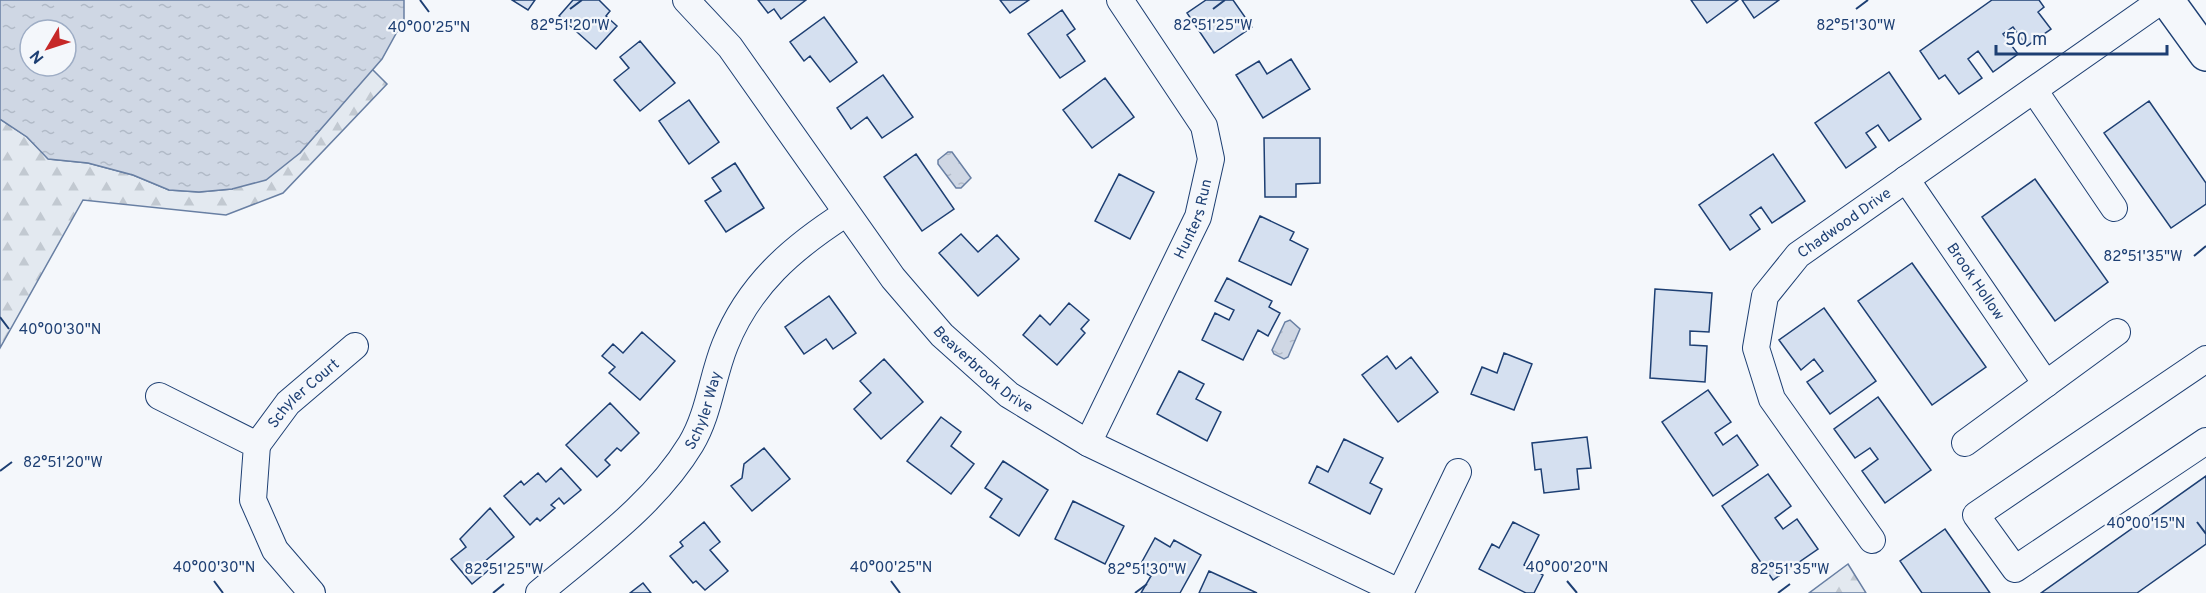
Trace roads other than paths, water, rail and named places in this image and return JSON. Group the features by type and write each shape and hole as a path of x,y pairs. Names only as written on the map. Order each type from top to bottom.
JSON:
{"main road":[{"path":"2167,0 2206,54"}],"street":[{"name":"Beaverbrook Drive","path":"686,0 730,47 845,214 893,279 942,334 1009,395 1088,443 1400,593"},
{"name":"Hunters Run","path":"1088,443 1198,217 1211,159 1204,126 1120,0"},
{"name":"Chadwood Drive","path":"1872,540 1772,399 1756,348 1765,296 1798,255 2162,0"},
{"path":"2034,90 2114,208"},
{"name":"Brook Hollow","path":"1906,179 2046,384"},
{"name":"Schyler Way","path":"539,593 660,487 692,443 704,415 725,345 759,283 811,236 845,214"},
{"path":"1965,443 2117,332"},
{"name":"Schyler Court","path":"257,445 288,403 355,346"},
{"path":"2206,359 1976,514 2015,569 2206,441"},
{"path":"159,396 257,445 253,500 275,550 312,593"},
{"path":"1400,593 1458,472"}],"water":[{"path":"0,0 404,0 404,19 382,59 300,153 266,180 232,189 199,192 169,190 133,175 88,163 48,159 27,137 0,119"},
{"path":"948,152 952,152 971,178 961,188 956,188 938,164 938,160"},
{"path":"1290,320 1300,329 1288,357 1284,359 1274,354 1272,350 1285,322"}]}
